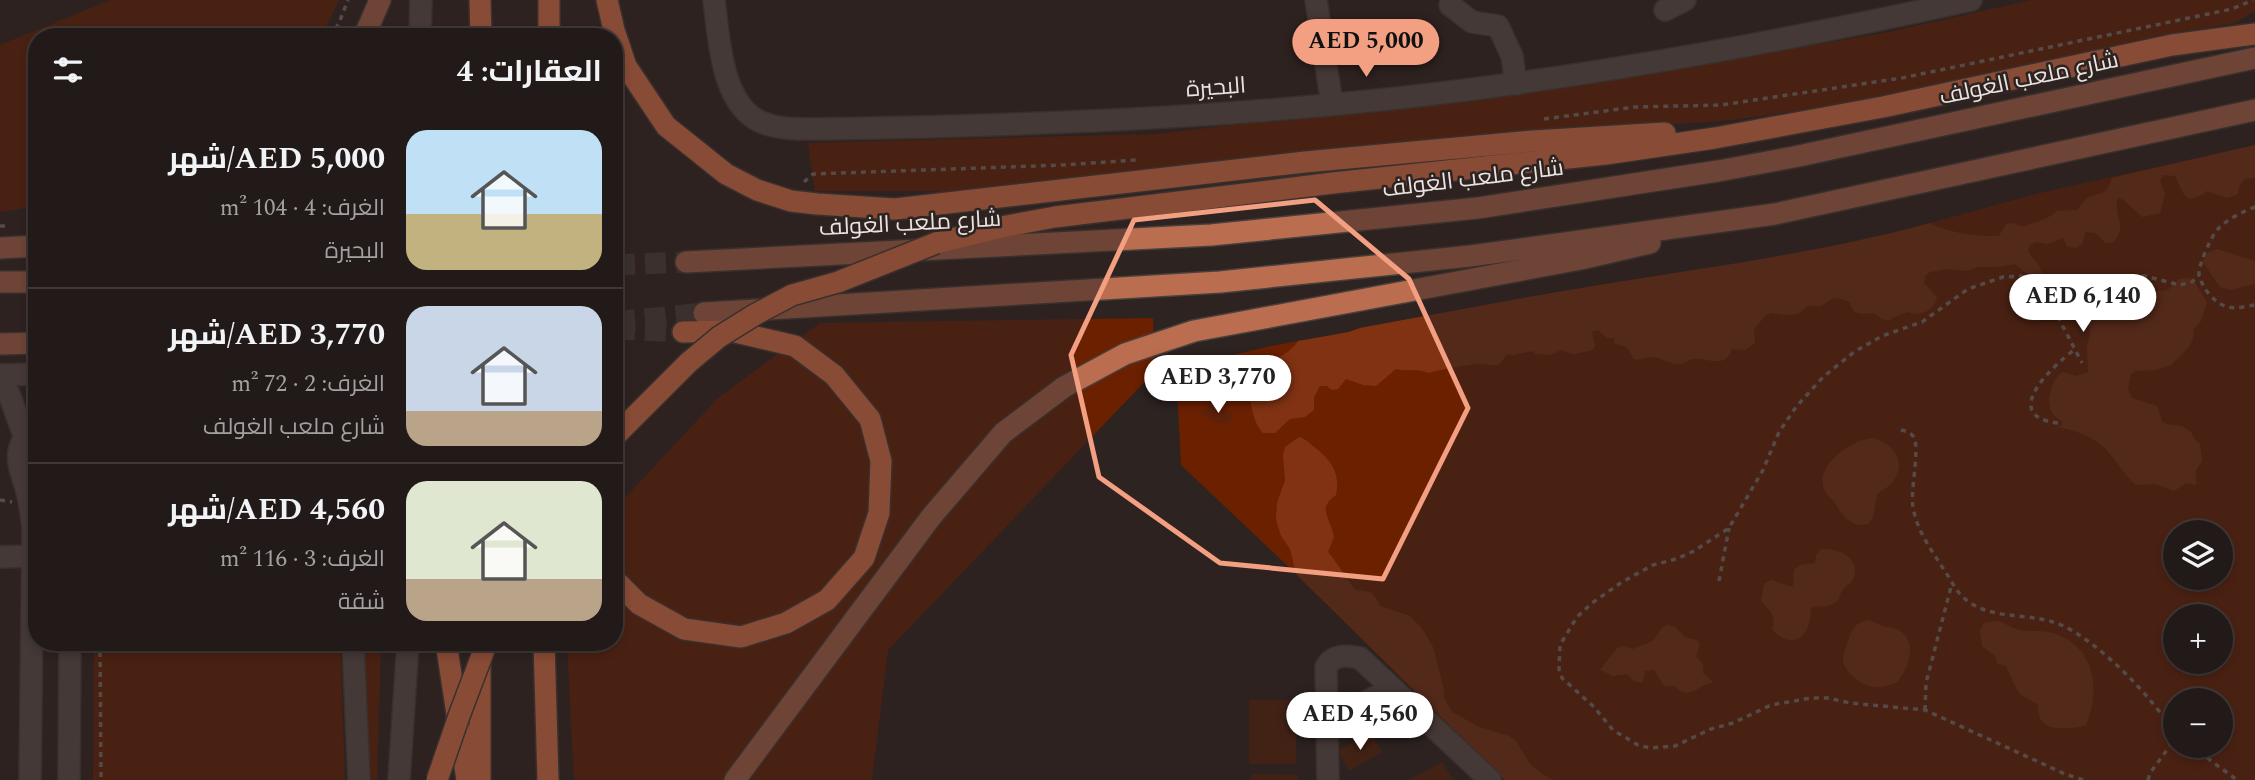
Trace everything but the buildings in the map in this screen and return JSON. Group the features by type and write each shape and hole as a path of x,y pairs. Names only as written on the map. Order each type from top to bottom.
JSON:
{"highway":[{"path":"480,0 481,28"},
{"path":"549,0 549,28"},
{"path":"607,0 614,28"},
{"path":"623,428 689,362 719,337 757,314 792,296 838,282 880,263 936,243 1001,227 1055,217 1218,196 1606,154 1715,138 1883,107 2172,45 2255,34"},
{"path":"623,57 626,66 666,126 726,174 757,190 791,201 817,204 895,209 1292,163 1533,141 1687,131 1715,138"},
{"path":"623,588 639,604 684,629 741,637 786,623 827,600 864,558 879,513 881,461 870,419 834,375 794,346 732,331 683,332"},
{"path":"447,651 467,780"},
{"path":"480,651 480,780"},
{"path":"437,780 484,651"},
{"path":"544,651 548,780"}],"main road":[{"path":"368,28 380,0"},
{"name":"شارع ملعب الغولف","path":"686,262 1211,235 1478,208 1794,157 2255,58"},
{"path":"735,780 931,517 1003,433 1064,387 1125,354 1194,331 1581,259 2255,110"},
{"path":"704,313 1220,282 1470,256 1775,214"},
{"path":"0,248 28,246"},
{"path":"0,282 28,282"},
{"path":"0,345 28,343"}],"street":[{"path":"420,28 421,0"},
{"name":"البحيرة","path":"714,0 723,60 738,103 762,122 789,128 943,127 1090,121 1192,116 1332,104 1516,84 1760,44 1917,6 1970,0"},
{"path":"1316,0 1332,104"},
{"path":"1665,10 1685,0"},
{"path":"1450,5 1472,22 1498,26 1512,56 1516,84"},
{"path":"28,374 0,376 28,429"},
{"path":"28,439 18,453 28,502"},
{"path":"0,557 28,556"},
{"path":"30,780 31,651"},
{"path":"69,780 70,651"},
{"path":"353,651 359,780"},
{"path":"399,780 407,651"},
{"path":"1328,780 1326,667 1332,659 1344,656 1360,658 1490,780"},
{"path":"1328,721 1391,689"}],"path":[{"path":"336,28 348,0"},
{"path":"1719,581 1729,528 1763,470 1779,432 1796,407 1824,377 1854,352 1882,336 1922,322 1959,294 1978,284 2003,277 2021,276 2045,290 2071,293 2100,288 2127,276 2136,275 2180,285 2192,282 2199,275 2204,256 2217,230 2242,212 2255,207"},
{"path":"2199,275 2205,288 2218,303 2233,308 2255,305"},
{"path":"2045,290 2082,363"},
{"path":"2058,423 2048,422 2035,415 2032,407 2033,390 2054,365 2074,350"},
{"path":"1901,429 1915,439 1913,506 1921,533 1959,594 1968,602 1990,611 2045,620 2072,631 2128,677 2163,718"},
{"path":"1729,528 1694,551 1653,565 1622,582 1592,603 1577,617 1566,633 1558,657 1562,678 1594,706 1613,730 1638,746 1662,748 1675,746 1772,705 1828,698 1861,705 1925,710 2083,780"},
{"path":"1925,710 1926,683 1952,583"},
{"path":"100,651 101,780"},
{"path":"2148,780 2163,754"},
{"path":"2207,758 2237,780"}],"highlighted area":[{"path":"1315,200 1409,279 1468,408 1383,579 1220,563 1099,477 1071,355 1134,220"}],"shaded area":[{"path":"111,0 339,0 325,28 42,28"},
{"path":"2032,0 2255,0 2255,11 2235,23 2161,35 1868,101 1732,120 1451,140 1148,169 963,191 815,191 808,143 1155,134 1595,83 1889,32"},
{"path":"28,34 28,207 0,212 0,45"},
{"path":"2255,145 2255,780 1505,780 1181,465 1176,368 1360,328 1604,284 1750,262 1883,236 2036,194"},
{"path":"2255,145 2255,178 2245,179 2240,184 2238,194 2227,198 2207,191 2190,199 2183,193 2175,176 2163,175 2160,181 2165,194 2160,213 2142,217 2124,200 2118,198 2120,231 2112,243 2106,243 2095,233 2086,232 2082,244 2076,248 2067,246 2063,238 2048,244 2036,242 2030,245 2028,251 2042,273 2036,276 2024,272 2015,264 1978,267 1967,271 1949,269 1930,272 1925,276 1924,283 1937,297 1932,307 1923,313 1907,312 1887,320 1874,313 1855,312 1850,302 1839,298 1832,299 1821,306 1808,306 1798,314 1766,315 1754,329 1755,343 1745,350 1732,349 1725,359 1693,359 1679,364 1654,357 1634,359 1627,347 1615,344 1614,338 1607,338 1598,330 1592,332 1595,345 1593,350 1573,354 1561,350 1549,355 1532,351 1507,354 1499,365 1475,364 1428,373 1396,369 1376,386 1346,379 1338,389 1320,386 1314,397 1314,410 1305,417 1290,419 1275,433 1263,433 1253,414 1249,388 1251,374 1294,347 1298,341 1575,289 1810,250 1930,223 1964,234 1999,236 2006,224 2024,227 2057,211 2076,210 2088,198 2106,190 2112,178"},
{"path":"2217,249 2255,261 2255,284 2230,290 2220,287 2203,262 2208,253"},
{"path":"2099,277 2120,281 2145,304 2150,304 2158,291 2168,290 2179,279 2190,278 2207,302 2201,321 2194,328 2189,347 2171,365 2131,374 2128,389 2132,398 2157,406 2162,421 2182,426 2191,432 2200,444 2202,461 2196,470 2196,485 2186,483 2174,491 2156,484 2136,485 2100,444 2080,433 2058,427 2062,425 2062,421 2050,409 2050,392 2062,372 2077,376 2088,372 2087,347 2090,332 2084,314 2092,285"},
{"path":"1153,318 1155,371 888,650 872,780 574,780 567,651 623,651 623,500 718,398 820,323"},
{"path":"1299,437 1324,456 1333,467 1337,487 1336,495 1326,509 1334,537 1328,552 1355,589 1372,593 1381,606 1410,616 1421,627 1433,647 1444,698 1452,712 1479,727 1509,736 1516,741 1530,764 1553,780 1505,780 1296,574 1290,549 1281,536 1276,520 1277,503 1285,480 1285,447"},
{"path":"1873,438 1892,449 1899,466 1892,482 1877,495 1873,517 1868,524 1862,525 1852,523 1844,516 1826,493 1824,472 1846,449 1855,443"},
{"path":"1821,549 1838,551 1847,556 1854,564 1853,578 1833,604 1811,608 1806,631 1798,639 1789,640 1772,629 1773,617 1761,601 1764,584 1771,580 1793,587 1794,570 1800,565 1815,563 1816,555"},
{"path":"1867,620 1899,630 1905,635 1910,648 1908,663 1897,682 1884,687 1870,686 1860,681 1844,665 1843,656 1852,632 1856,626"},
{"path":"1999,621 2024,631 2053,633 2078,648 2091,670 2093,683 2091,711 2086,725 2056,728 2043,723 2038,704 2022,696 2006,666 1998,664 1995,656 1982,646 1980,631 1984,623"},
{"path":"1667,625 1675,627 1686,637 1697,640 1700,644 1696,656 1703,664 1703,673 1713,682 1684,693 1675,686 1664,686 1654,670 1645,671 1643,682 1640,682 1634,681 1627,674 1613,676 1600,670 1617,648 1622,646 1633,649 1653,641"},
{"path":"94,651 340,651 345,780 93,780"},
{"path":"362,651 381,651 377,780 369,780"}],"tunnel":[{"path":"623,265 686,262"},
{"path":"623,321 704,313"},
{"path":"623,329 683,332"}]}
